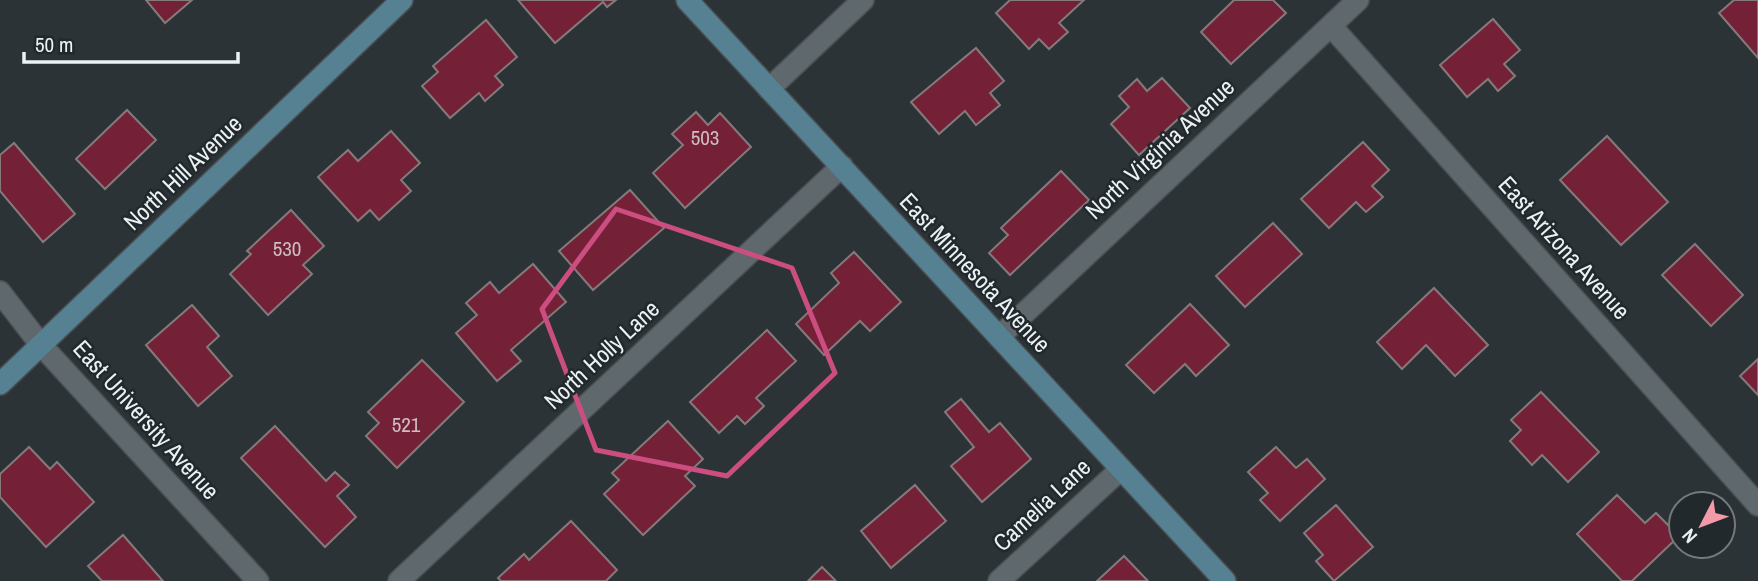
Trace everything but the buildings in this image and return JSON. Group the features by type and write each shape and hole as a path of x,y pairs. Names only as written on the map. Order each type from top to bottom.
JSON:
{"street":[{"name":"North Hill Avenue","path":"0,384 402,0"},
{"name":"East Minnesota Avenue","path":"687,0 1225,581"},
{"path":"769,89 863,0"},
{"name":"North Virginia Avenue","path":"999,337 1357,0"},
{"name":"East Arizona Avenue","path":"1331,26 1758,505"},
{"name":"North Holly Lane","path":"399,581 842,166"},
{"name":"East University Avenue","path":"0,292 41,345 258,581"},
{"name":"Camelia Lane","path":"999,581 1121,469"}],"highlighted area":[{"path":"616,209 792,268 835,373 727,476 596,450 542,309"}]}
